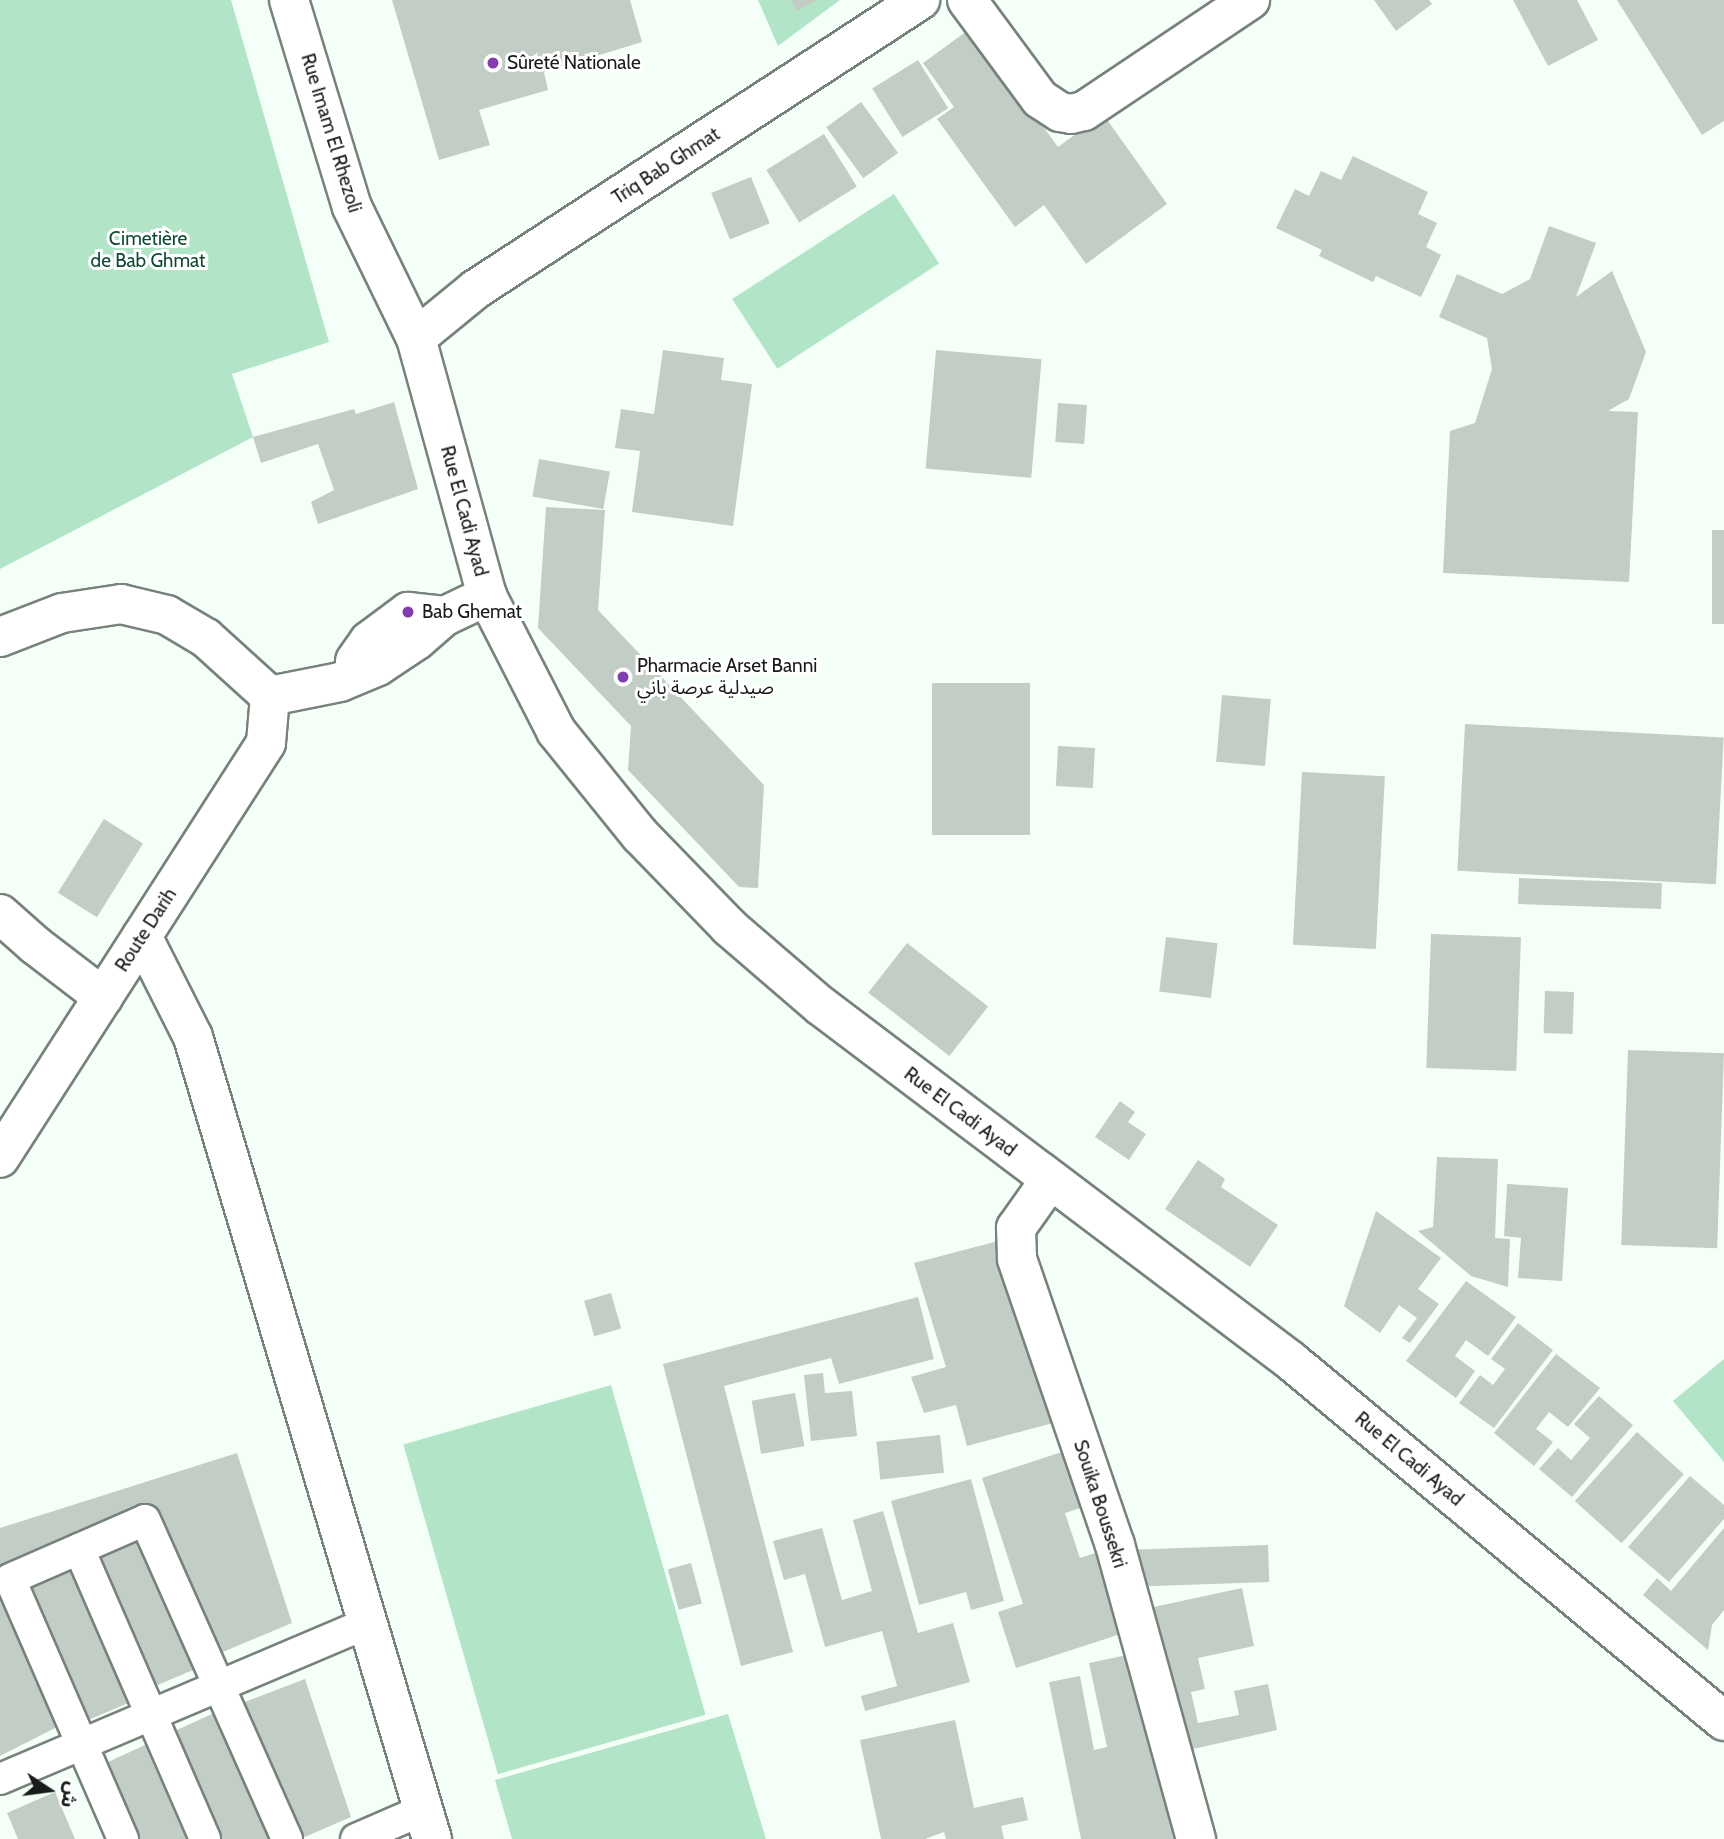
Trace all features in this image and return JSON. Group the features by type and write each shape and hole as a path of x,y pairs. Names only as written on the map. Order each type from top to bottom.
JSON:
{"street":[{"name":"Rue Imam El Rhezoli","path":"289,0 352,207 416,338"},
{"name":"Triq Bab Ghmat","path":"416,338 476,289 920,0"},
{"path":"967,0 1040,99 1060,112 1071,114 1084,111 1250,0"},
{"name":"Rue El Cadi Ayad","path":"416,338 487,596 556,731 649,844 729,927 821,1006 1291,1361 1724,1721"},
{"path":"0,637 62,613 121,604 167,615 206,638 270,696 340,682 369,641 408,612 445,616 487,596"},
{"name":"Route Darih","path":"0,1158 266,743 270,696"},
{"path":"0,914 34,945 103,997"},
{"path":"142,936 192,1037 427,1825 356,1839"},
{"name":"Souika Boussekri","path":"1050,1180 1016,1228 1017,1259 1115,1545 1196,1839"},
{"path":"123,1839 10,1579 145,1520 286,1839"},
{"path":"79,1549 205,1839"},
{"path":"0,1779 367,1623"}],"green space":[{"name":"Cimetière de Bab Ghmat","path":"0,0 231,0 329,342 232,374 253,437 0,569"},
{"path":"758,0 840,0 778,46"},
{"path":"894,194 939,264 777,369 732,299"},
{"path":"1724,1359 1724,1462 1673,1401"},
{"path":"611,1385 706,1715 498,1774 403,1445"},
{"path":"728,1714 766,1839 512,1839 495,1780"}],"building":[{"path":"392,0 630,0 642,42 544,72 548,90 479,110 490,145 439,160"},
{"path":"791,0 817,0 797,11"},
{"path":"1374,0 1429,0 1432,4 1396,31"},
{"path":"1513,0 1577,0 1598,40 1548,66"},
{"path":"1617,0 1724,0 1724,121 1702,135"},
{"path":"971,28 1058,147 1103,114 1167,204 1086,264 1044,205 1015,227 937,119 954,107 923,63"},
{"path":"918,60 948,108 902,137 872,89"},
{"path":"861,102 898,153 863,178 826,127"},
{"path":"824,134 857,187 799,223 766,170"},
{"path":"1353,156 1428,192 1418,214 1437,223 1426,247 1441,255 1421,297 1376,276 1373,282 1319,256 1322,250 1276,228 1295,189 1309,196 1321,171 1341,180"},
{"path":"751,177 770,223 730,239 711,193"},
{"path":"1549,226 1596,243 1576,297 1612,271 1646,352 1629,399 1608,411 1638,412 1629,582 1443,573 1450,431 1475,423 1492,369 1487,338 1439,317 1457,274 1502,294 1530,279"},
{"path":"663,350 724,358 721,380 752,384 733,526 632,512 640,451 615,448 621,409 654,414"},
{"path":"936,350 1042,359 1031,478 926,469"},
{"path":"394,402 418,489 318,524 311,502 334,490 318,444 261,463 253,437 354,409 356,414"},
{"path":"1058,403 1087,405 1084,444 1055,442"},
{"path":"539,459 610,472 603,509 532,496"},
{"name":"Pharmacie Arset Banni صيدلية عرصة باني","path":"546,507 605,510 598,610 764,785 758,888 739,887 628,770 631,726 538,628"},
{"path":"1712,530 1724,530 1724,624 1712,624"},
{"path":"932,683 1030,683 1030,835 932,835"},
{"path":"1222,695 1271,699 1265,766 1216,762"},
{"path":"1465,724 1724,738 1716,884 1457,871"},
{"path":"1058,746 1095,748 1093,788 1056,786"},
{"path":"1302,772 1385,776 1376,949 1293,945"},
{"path":"104,819 143,843 97,917 58,893"},
{"path":"1519,878 1662,883 1661,909 1518,904"},
{"path":"1431,934 1521,937 1516,1071 1426,1068"},
{"path":"1166,937 1218,943 1211,998 1159,992"},
{"path":"907,943 988,1006 949,1056 868,993"},
{"path":"1545,991 1574,992 1573,1034 1544,1033"},
{"path":"1628,1050 1724,1053 1717,1248 1621,1245"},
{"path":"1120,1101 1135,1112 1128,1122 1146,1134 1129,1160 1095,1137"},
{"path":"1437,1157 1498,1159 1495,1238 1510,1239 1508,1287 1471,1276 1418,1231 1433,1227"},
{"path":"1198,1160 1225,1179 1221,1187 1278,1225 1250,1267 1165,1209"},
{"path":"1507,1184 1568,1188 1562,1281 1518,1278 1521,1238 1504,1236"},
{"path":"1376,1211 1441,1258 1418,1289 1439,1304 1410,1343 1402,1338 1417,1318 1399,1305 1380,1333 1344,1306"},
{"path":"1006,1239 1053,1423 967,1446 956,1405 924,1413 911,1377 946,1367 914,1263"},
{"path":"1466,1281 1516,1317 1488,1356 1466,1340 1455,1356 1475,1371 1456,1398 1406,1361"},
{"path":"611,1293 621,1329 594,1336 584,1301"},
{"path":"918,1297 934,1359 839,1384 831,1358 724,1386 793,1652 741,1666 663,1364"},
{"path":"1518,1323 1553,1350 1494,1428 1459,1403 1480,1375 1493,1385 1505,1369 1491,1359"},
{"path":"1556,1354 1600,1388 1568,1427 1549,1412 1536,1429 1553,1442 1534,1466 1494,1433"},
{"path":"823,1373 825,1393 852,1391 857,1436 811,1441 804,1375"},
{"path":"795,1393 804,1446 761,1454 752,1401"},
{"path":"1599,1396 1633,1425 1572,1497 1539,1469 1558,1448 1571,1460 1590,1438 1574,1424"},
{"path":"1637,1432 1684,1474 1622,1543 1575,1501"},
{"path":"940,1435 944,1473 880,1479 876,1442"},
{"path":"1074,1448 1093,1504 1065,1513 1080,1558 1107,1549 1133,1630 1016,1668 998,1612 1023,1604 982,1478"},
{"path":"237,1453 292,1623 211,1657 144,1512 0,1573 0,1528"},
{"path":"1690,1476 1724,1505 1724,1519 1669,1582 1628,1547"},
{"path":"971,1479 1004,1601 971,1610 966,1592 919,1605 891,1501"},
{"path":"883,1511 918,1633 953,1623 970,1682 865,1711 861,1696 897,1686 882,1631 825,1647 805,1574 784,1580 773,1541 822,1528 842,1600 872,1591 853,1520"},
{"path":"1724,1528 1724,1610 1712,1625 1708,1650 1643,1595 1657,1578 1671,1591"},
{"path":"137,1533 195,1669 147,1690 89,1553"},
{"path":"1268,1545 1269,1582 1139,1587 1138,1550"},
{"path":"691,1563 702,1604 679,1610 668,1569"},
{"path":"70,1567 128,1703 80,1724 22,1587"},
{"path":"1242,1588 1254,1646 1198,1658 1205,1689 1191,1692 1198,1723 1239,1715 1234,1691 1268,1684 1277,1730 1180,1752 1149,1608"},
{"path":"0,1590 59,1726 0,1756"},
{"path":"1136,1653 1174,1839 1081,1839 1049,1682 1080,1676 1094,1750 1107,1747 1089,1663"},
{"path":"305,1679 351,1817 300,1839 234,1706"},
{"path":"214,1713 269,1839 213,1839 166,1735"},
{"path":"955,1720 974,1808 1023,1797 1028,1820 1001,1826 1004,1839 946,1839 944,1832 925,1839 881,1839 860,1740"},
{"path":"145,1745 186,1839 129,1839 97,1767"},
{"path":"55,1792 75,1839 18,1839 7,1813"}],"place":[{"name":"Sûreté Nationale","path":"493,63"},
{"name":"Bab Ghemat","path":"408,612"},
{"name":"Pharmacie Arset Banni صيدلية عرصة باني","path":"623,677"}]}
